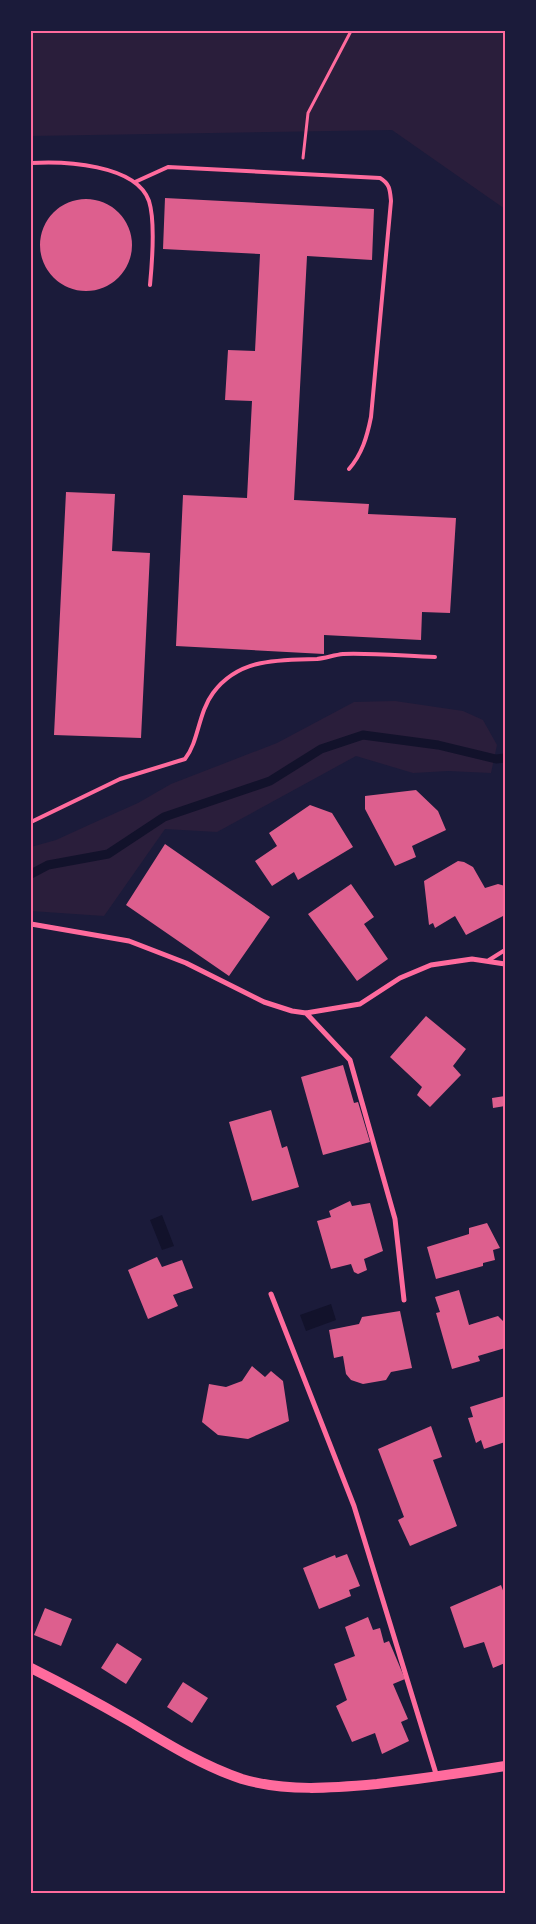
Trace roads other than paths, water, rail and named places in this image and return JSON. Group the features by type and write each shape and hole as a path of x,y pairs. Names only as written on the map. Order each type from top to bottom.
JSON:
{"main road":[{"path":"31,1668 76,1690 184,1753 220,1771 244,1779 301,1789 330,1788 438,1778 505,1766"}],"street":[{"path":"31,924 129,941 186,963 264,1002 292,1011 306,1013 360,1004 400,978 430,965 472,959 489,960 505,964"},
{"path":"306,1013 350,1060 395,1219 404,1300"},
{"path":"271,1294 354,1506 438,1778"}],"lane":[{"path":"31,163 70,163 112,170 136,182 149,200 152,226 150,285"},
{"path":"136,182 168,166 380,178 387,182 390,190 371,417 365,443 358,459 349,470"},
{"path":"31,822 120,778 185,759 190,753 201,714 213,693 232,673 263,661 319,659 342,654 435,657"},
{"path":"489,960 505,950"}],"waterway":[{"path":"31,874 48,865 108,854 164,817 270,781 321,749 363,735 438,745 496,759 505,758"}]}
